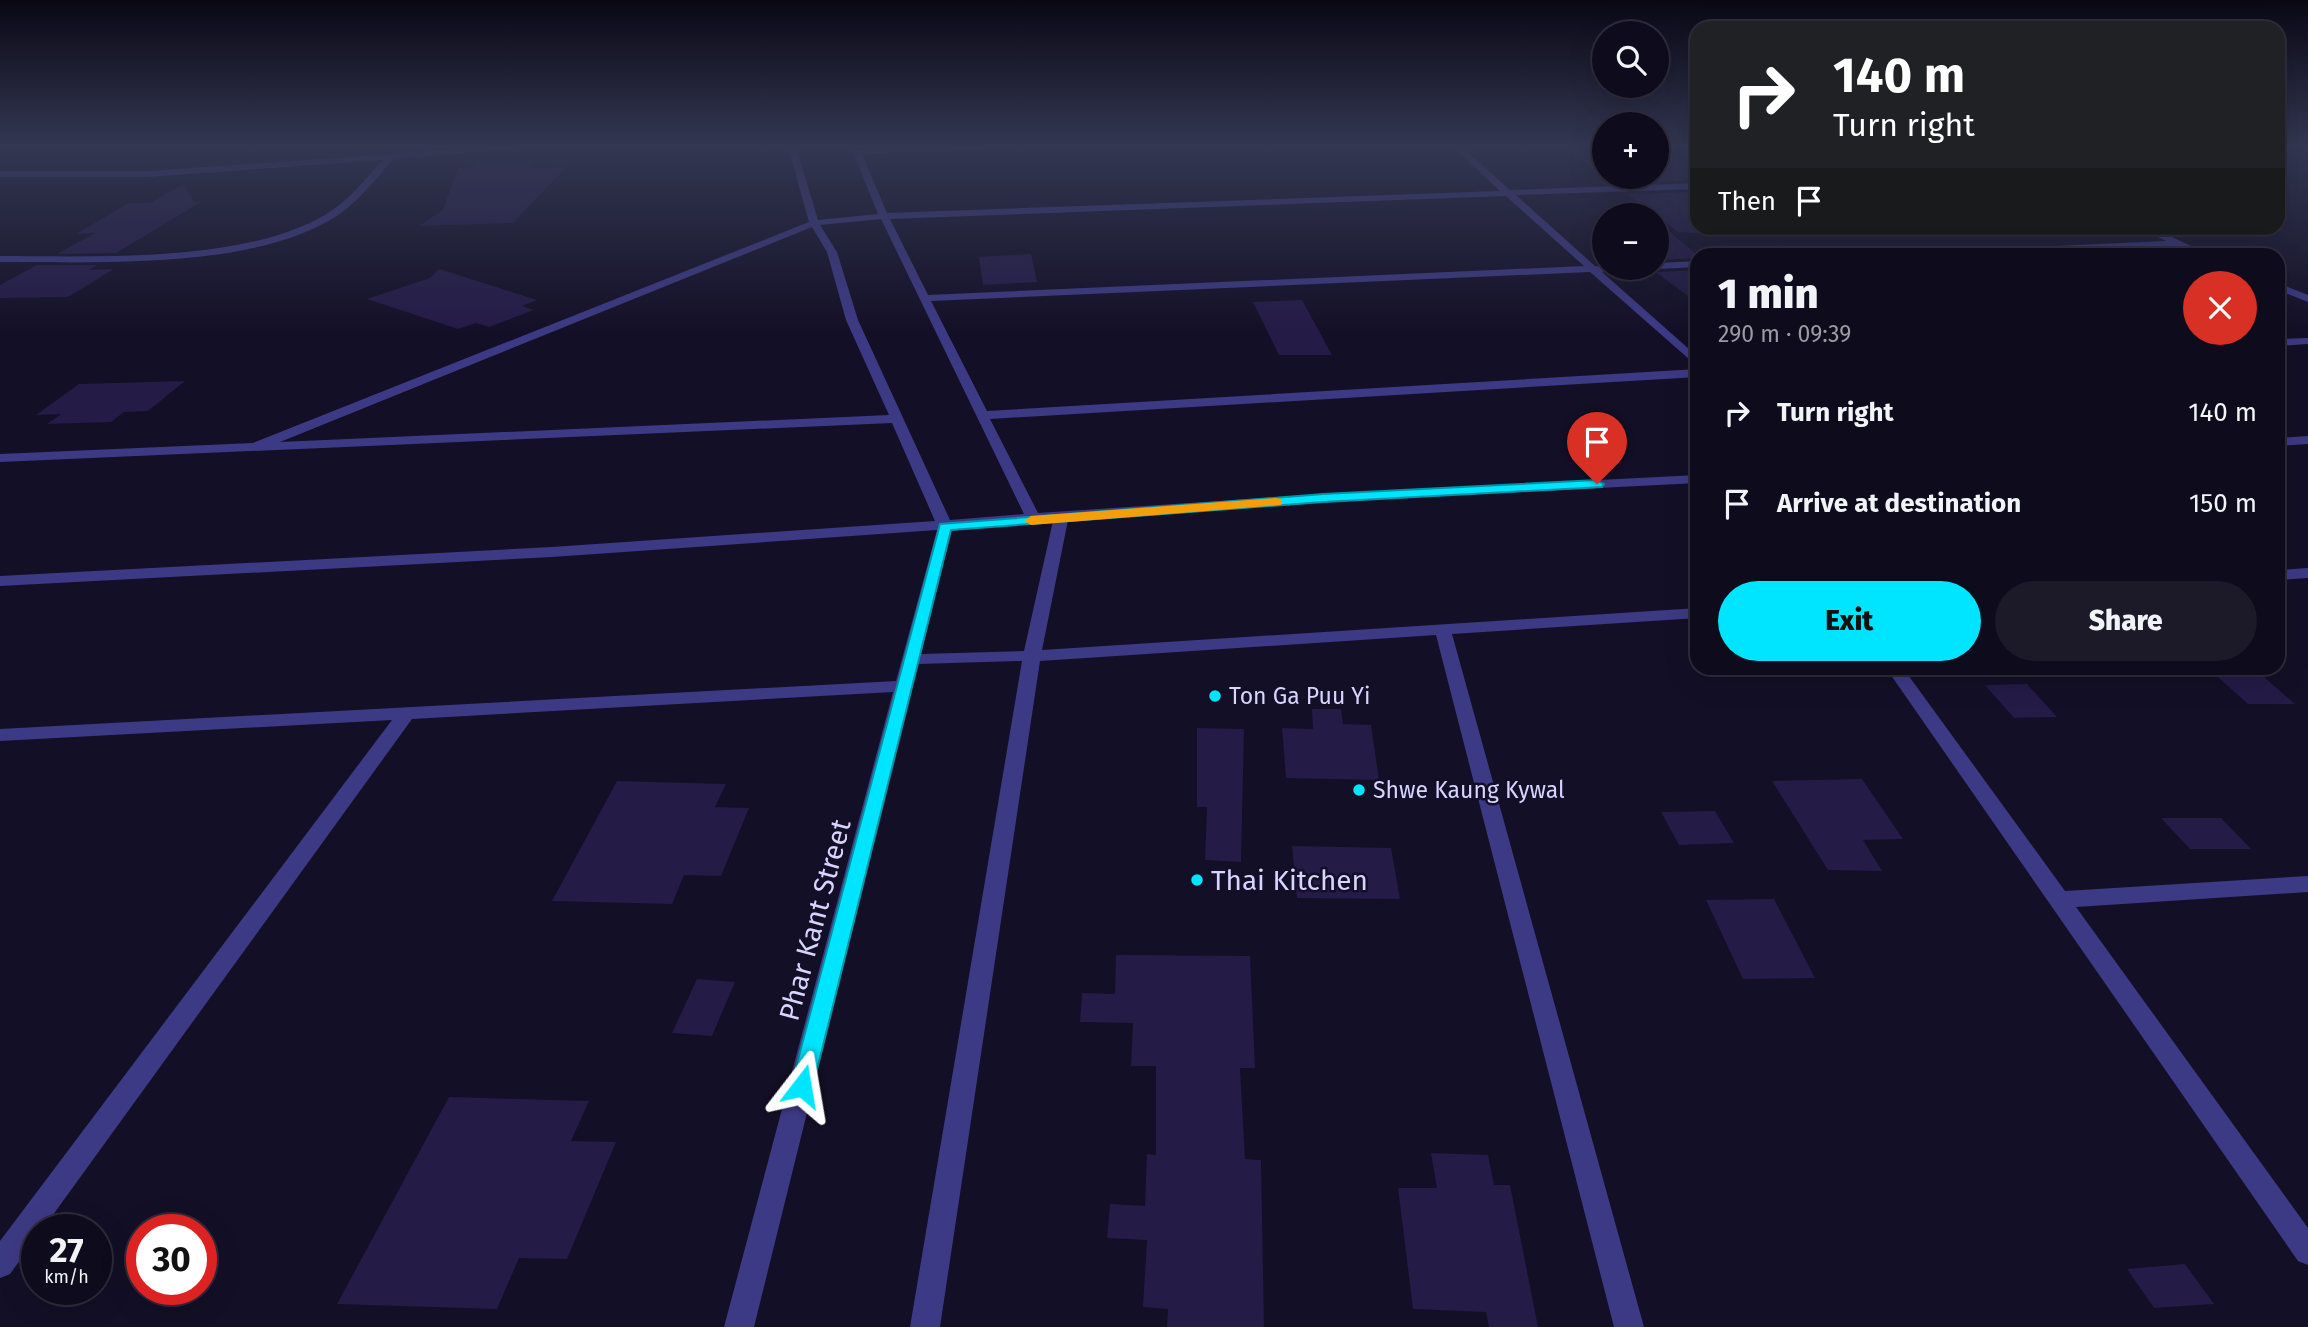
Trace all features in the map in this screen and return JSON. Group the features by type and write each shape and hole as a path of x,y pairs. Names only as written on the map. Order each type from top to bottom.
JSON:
{"street":[{"path":"0,259 96,258 236,247 298,231 339,209"},
{"path":"810,209 814,223 832,252 852,320 945,526"},
{"path":"881,209 985,415 1034,520"},
{"path":"255,447 814,223 884,216 1076,209"},
{"path":"1525,209 1592,267"},
{"path":"2162,235 2191,248"},
{"path":"2073,248 2181,243"},
{"path":"1669,265 1690,264"},
{"path":"926,298 1592,269"},
{"path":"1606,280 1690,357"},
{"path":"2285,289 2308,299"},
{"path":"2285,343 2308,341"},
{"path":"985,415 1690,373"},
{"path":"0,458 895,419"},
{"path":"2285,442 2308,440"},
{"path":"0,581 552,552 1323,498 1690,478"},
{"path":"925,1327 1032,656 1061,518"},
{"name":"Phar Kant Street","path":"739,1327 913,659 945,526"},
{"path":"2285,575 2308,573"},
{"path":"913,659 1032,656 1690,614"},
{"path":"1443,631 1629,1327"},
{"path":"1899,675 2308,1251"},
{"path":"0,735 906,685"},
{"path":"0,1264 408,711"},
{"path":"2058,900 2308,884"}],"building":[{"path":"119,209 189,209 116,253 57,254 95,233 76,234"},
{"path":"526,209 513,223 419,226 443,210"},
{"path":"1669,209 1690,209 1690,233 1678,232 1669,225"},
{"path":"1669,231 1690,249 1690,258 1669,259"},
{"path":"1031,254 1037,282 983,285 979,257"},
{"path":"37,265 97,265 89,270 114,269 68,297 0,298 0,285"},
{"path":"439,269 537,300 522,306 534,310 489,327 476,323 458,329 367,299 430,278"},
{"path":"1690,270 1690,297 1666,280 1669,280 1669,271"},
{"path":"1302,300 1332,355 1279,355 1253,302"},
{"path":"185,381 148,411 124,412 111,422 47,424 61,414 36,415 79,384"},
{"path":"2216,675 2262,675 2295,704 2248,704"},
{"path":"2027,684 2057,717 2014,718 1985,685"},
{"path":"1312,709 1341,709 1343,724 1371,725 1379,780 1286,778 1282,728 1313,729"},
{"path":"1197,728 1244,729 1241,862 1205,860 1207,807 1197,807"},
{"path":"1862,779 1903,839 1863,840 1882,871 1828,870 1772,781"},
{"path":"617,781 726,784 715,807 749,808 721,876 684,875 672,904 552,901"},
{"path":"1715,811 1734,843 1679,845 1661,812"},
{"path":"2161,818 2221,818 2251,849 2190,849"},
{"path":"1292,846 1391,848 1400,899 1297,898"},
{"path":"1774,899 1815,978 1743,979 1706,900"},
{"path":"1116,955 1250,956 1255,1068 1240,1068 1245,1159 1261,1160 1264,1327 1167,1327 1168,1309 1143,1307 1147,1240 1107,1238 1110,1204 1145,1206 1147,1154 1156,1155 1156,1066 1131,1066 1133,1023 1080,1022 1082,993 1115,994"},
{"path":"697,979 735,982 712,1036 672,1033"},
{"path":"449,1097 589,1101 571,1141 616,1142 567,1259 519,1258 497,1309 337,1304"},
{"path":"1431,1153 1488,1155 1494,1185 1510,1185 1538,1327 1489,1327 1486,1312 1413,1309 1398,1188 1437,1188"},
{"path":"2185,1264 2214,1304 2154,1308 2127,1269"}],"slow traffic":[{"path":"1031,521 1276,502"}],"place":[{"name":"Ton Ga Puu Yi","path":"1215,696"},
{"name":"Shwe Kaung Kywal","path":"1359,790"},
{"name":"Thai Kitchen","path":"1197,880"}],"route":[{"path":"802,1086 945,526 1323,498 1597,484"}]}
